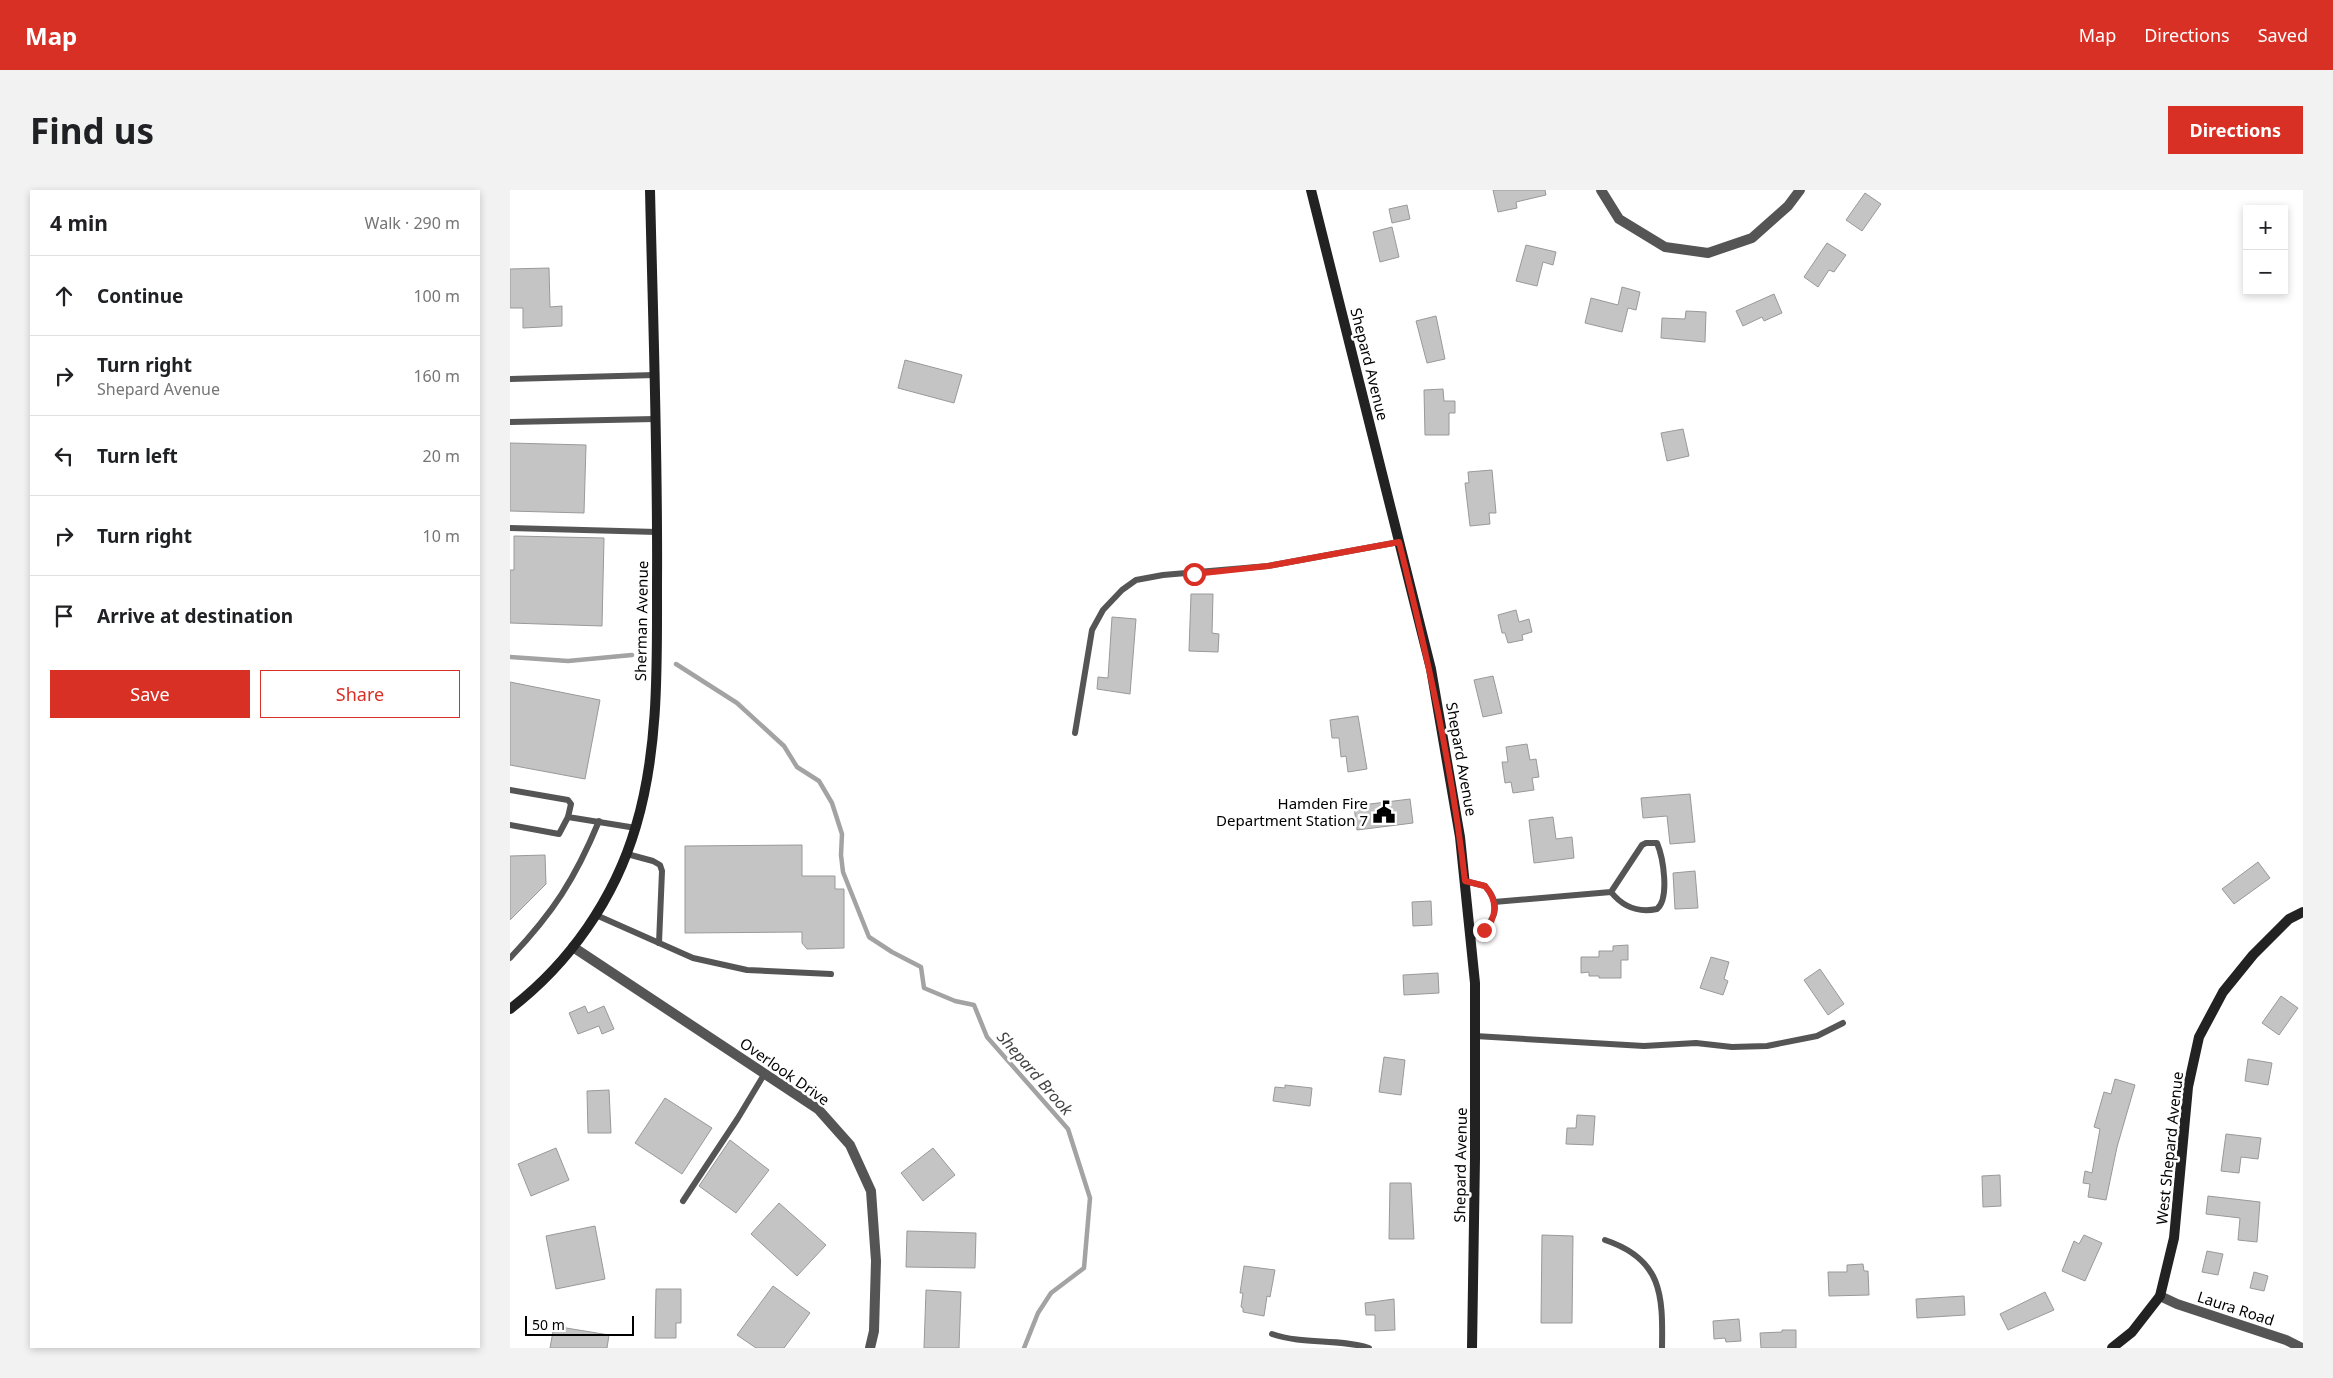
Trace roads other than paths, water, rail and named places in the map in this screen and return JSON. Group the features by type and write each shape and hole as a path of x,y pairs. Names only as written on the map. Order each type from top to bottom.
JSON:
{"main road":[{"name":"Sherman Avenue","path":"510,1008 549,975 573,947 596,915 616,879 636,828 649,772 657,617 656,419 650,190"},
{"name":"Shepard Avenue","path":"1311,190 1430,669 1460,837 1475,983 1472,1348"},
{"name":"West Shepard Avenue","path":"2112,1348 2132,1332 2160,1296 2174,1238 2188,1087 2199,1037 2222,992 2252,955 2289,919 2303,912"}],"street":[{"path":"1601,190 1619,219 1665,247 1708,253 1752,238 1788,206 1800,190"},
{"name":"Overlook Drive","path":"573,947 818,1109 850,1145 871,1191 876,1261 874,1331 870,1348"},
{"name":"Laura Road","path":"2160,1296 2177,1304 2286,1340 2302,1348"}],"lane":[{"path":"510,379 655,375"},
{"path":"510,422 656,419"},
{"path":"510,528 657,532"},
{"path":"1075,733 1092,630 1103,610 1122,590 1136,580 1163,575 1268,566 1399,542"},
{"path":"510,790 568,800 571,804 568,817 559,834 510,825"},
{"path":"568,817 636,828"},
{"path":"510,958 551,911 570,884 599,821"},
{"path":"1657,843 1660,851 1665,892 1661,905 1650,910 1634,909 1620,903 1611,892 1642,845 1657,843"},
{"path":"626,854 653,861 660,865 662,871 659,943"},
{"path":"1465,881 1485,886 1494,902 1492,921 1484,930 1471,938"},
{"path":"1494,902 1611,892"},
{"path":"596,915 693,958 747,970 831,974"},
{"path":"1475,1036 1644,1046 1696,1043 1732,1047 1767,1046 1817,1036 1843,1022"},
{"path":"683,1200 738,1118 765,1073"},
{"path":"1605,1240 1635,1254 1648,1266 1661,1305 1662,1348"},
{"path":"1272,1334 1292,1339 1351,1344 1369,1348"}],"waterway":[{"name":"Shepard Brook","path":"510,657 568,661 632,655"},
{"name":"Shepard Brook","path":"676,664 737,703 784,746 797,767 819,781 832,803 842,834 841,855 843,872 869,937 921,967 924,988 955,1001 974,1005 987,1037 1068,1129 1090,1198 1084,1268 1051,1293 1038,1313 1024,1348"}],"place":[{"name":"Hamden Fire Department Station 7","path":"1384,812"}]}
